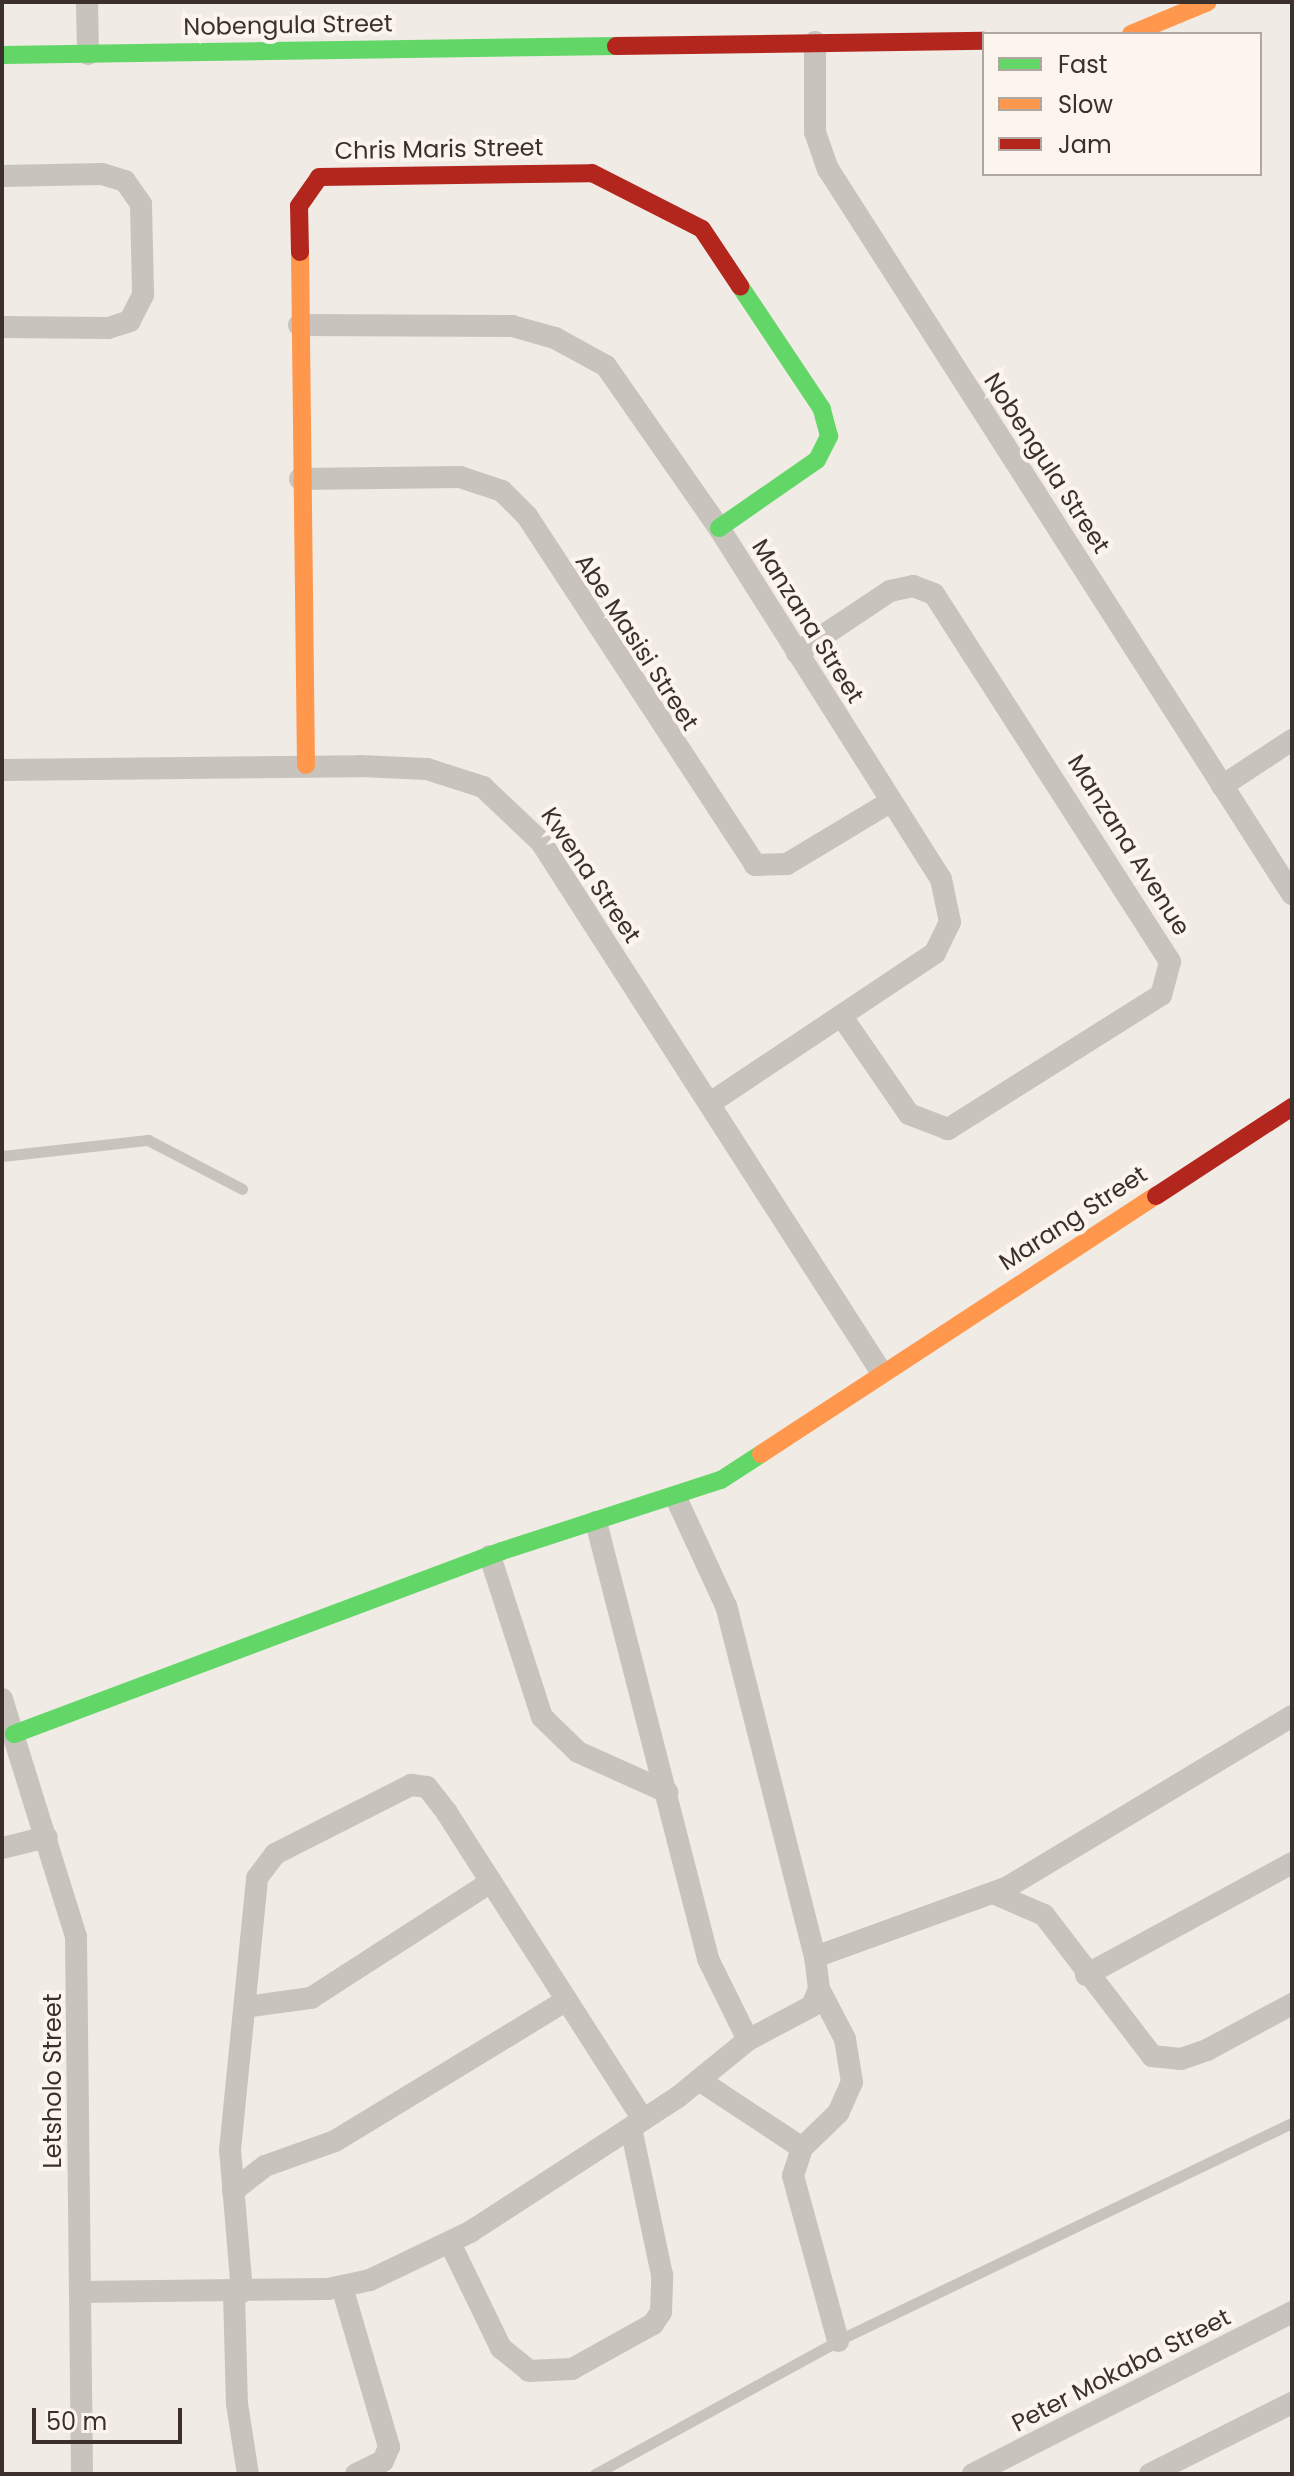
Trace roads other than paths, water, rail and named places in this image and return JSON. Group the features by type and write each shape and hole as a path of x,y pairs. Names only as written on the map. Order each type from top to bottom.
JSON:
{"street":[{"path":"87,2 88,54"},
{"path":"1139,32 1155,28 1208,2"},
{"name":"Nobengula Street","path":"2,55 982,41"},
{"name":"Nobengula Street","path":"815,42 815,132 828,169 1292,894"},
{"name":"Chris Maris Street","path":"306,765 300,479 299,206 319,177 568,170 641,193 683,215 718,248 828,423 817,460 719,528"},
{"path":"2,176 102,174 125,181 141,204 143,295 130,321 108,328 2,327"},
{"name":"Manzana Street","path":"299,325 512,326 555,338 617,378 719,528 941,879 950,922 935,953 710,1103"},
{"name":"Abe Masisi Street","path":"300,479 470,478 509,497 755,865 787,864 890,802"},
{"name":"Manzana Avenue","path":"797,653 890,591 913,586 934,594 1170,962 1161,995 948,1129 909,1114 842,1017"},
{"path":"1222,786 1292,740"},
{"name":"Kwena Street","path":"2,770 306,765 427,769 505,802 541,842 880,1370"},
{"name":"Marang Street","path":"14,1734 490,1556 677,1500 786,1441 880,1370 1292,1107"},
{"path":"677,1500 726,1606 815,1957 819,1989 845,2039 852,2082 838,2113 802,2148 793,2176 798,2204 838,2341"},
{"path":"596,1522 715,1982 748,2040"},
{"path":"490,1556 542,1717 578,1752 667,1792"},
{"name":"Letsholo Street","path":"2,1699 47,1837 78,1961 82,2474"},
{"path":"815,1957 993,1893 1289,1715"},
{"path":"248,2474 237,2404 238,2292 233,2191 250,1899 275,1854 419,1784 491,1882 567,2000 637,2124 662,2275 661,2312 653,2324 572,2369 529,2371 501,2348 450,2243"},
{"path":"2,1848 47,1837"},
{"path":"1086,1975 1292,1863"},
{"path":"245,2007 311,1998 491,1882"},
{"path":"993,1893 1033,1906 1141,2049 1169,2060 1207,2050 1292,2004"},
{"path":"80,2292 238,2292 342,2287 450,2243 637,2124 748,2040 812,2006 819,1989"},
{"path":"233,2191 265,2166 335,2141 567,2000"},
{"path":"699,2080 802,2148"},
{"path":"342,2287 389,2447 383,2461 356,2474"},
{"name":"Peter Mokaba Street","path":"973,2474 1292,2312"},
{"path":"1150,2474 1188,2466 1292,2403"}],"lane":[{"path":"2,1156 148,1140 242,1189"},
{"path":"595,2474 838,2341 1292,2123"}]}
